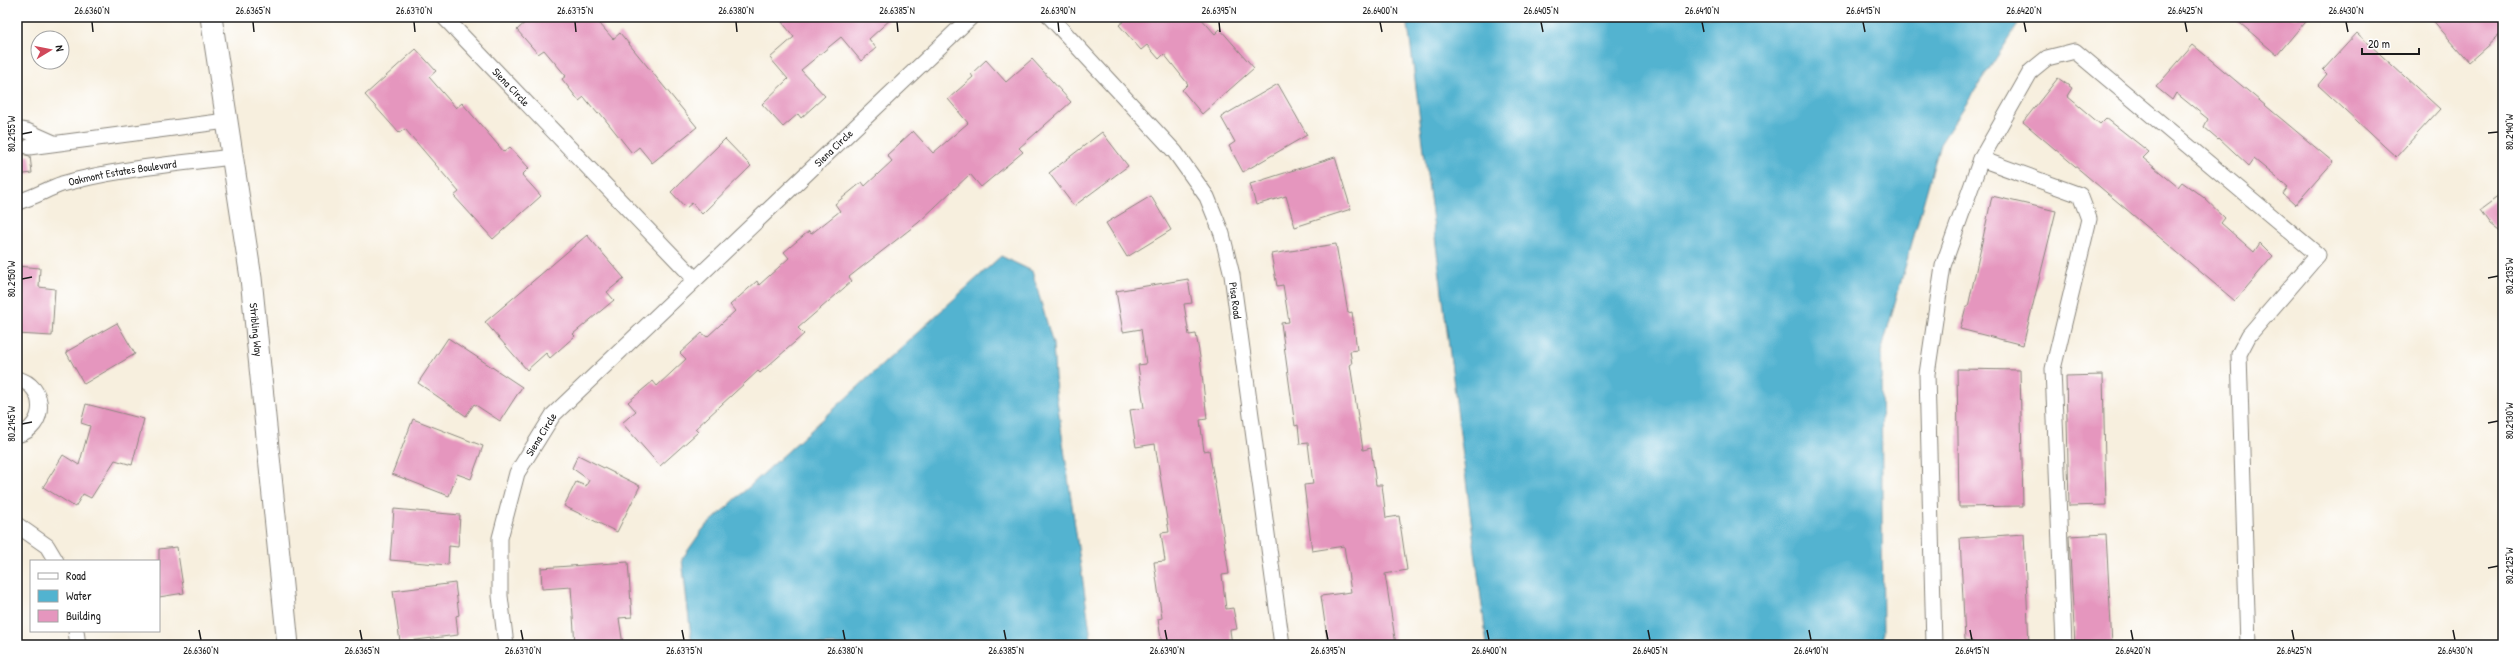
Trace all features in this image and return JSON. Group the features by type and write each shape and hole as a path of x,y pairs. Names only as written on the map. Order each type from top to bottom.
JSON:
{"street":[{"name":"Stribling Way","path":"211,17 231,157 251,278 288,645"},
{"name":"Siena Circle","path":"444,17 695,279"},
{"name":"Siena Circle","path":"506,645 500,596 500,538 517,473 553,415 971,17"},
{"name":"Pisa Road","path":"1050,17 1175,152 1207,197 1222,234 1232,275 1282,645"},
{"path":"1934,645 1927,374 1943,266 1981,159 2031,71 2047,58 2075,51 2318,255 2249,335 2239,354 2248,645"},
{"path":"29,147 226,121"},
{"path":"17,129 27,131 54,143"},
{"name":"Oakmont Estates Boulevard","path":"17,202 31,198 62,184 144,168 231,157"},
{"path":"1981,159 2080,195 2089,219 2053,369 2064,645"},
{"path":"17,379 27,382 34,388 41,405 36,423 30,429 17,435"},
{"path":"17,525 47,546 55,560"},
{"path":"76,632 78,645"}],"water":[{"path":"1407,17 2023,17 1940,144 1881,352 1883,645 1487,645"},
{"path":"1001,256 1032,271 1053,344 1056,393 1092,645 692,645 682,559 703,529"}],"building":[{"path":"531,17 594,17 613,39 620,33 697,127 652,163 639,147 632,153 600,113 598,114 584,97 579,101 562,79 566,76 544,50 538,54 517,30"},
{"path":"778,17 893,17 869,39 876,48 861,61 841,37 801,70 825,96 801,118 798,114 783,127 762,104 788,79 770,58 794,37"},
{"path":"1129,17 1200,17 1215,34 1220,29 1254,68 1202,114 1182,90 1188,84 1164,54 1159,59 1147,45 1141,50 1119,25"},
{"path":"2233,17 2309,17 2277,55"},
{"path":"2430,17 2503,17 2503,32 2469,62"},
{"path":"2357,33 2440,109 2396,157 2318,85 2327,74 2323,70"},
{"path":"2193,45 2333,162 2295,205 2283,194 2288,187 2254,159 2249,166 2219,138 2218,139 2204,127 2208,119 2176,93 2172,100 2156,87"},
{"path":"416,49 436,71 429,77 456,108 462,103 504,152 510,147 529,168 522,175 541,196 493,239 454,196 459,192 405,129 399,133 365,95"},
{"path":"1032,59 1071,102 1019,148 1023,152 981,187 970,174 918,223 849,277 852,281 798,328 804,334 760,373 758,371 695,429 698,432 660,466 622,423 636,411 628,402 653,381 657,386 686,359 680,353 702,333 707,337 735,311 730,305 757,281 759,285 789,258 784,252 809,231 811,234 840,211 835,204 862,182 865,186 892,161 887,155 913,131 933,153 968,123 948,99 973,77 971,74 986,60 1006,82"},
{"path":"2058,78 2072,88 2067,96 2100,124 2106,118 2149,152 2143,158 2178,187 2182,182 2203,197 2225,218 2221,223 2254,252 2260,243 2273,256 2235,301 2023,122"},
{"path":"1278,84 1307,135 1243,172 1229,146 1235,142 1221,117"},
{"path":"1102,132 1128,166 1074,206 1049,173"},
{"path":"17,138 24,140 20,149 25,155 30,156 32,173 17,175"},
{"path":"725,139 751,166 702,214 692,203 686,208 671,192"},
{"path":"1335,157 1351,209 1295,227 1286,196 1256,205 1250,184"},
{"path":"2503,193 2503,234 2490,224 2480,210"},
{"path":"1151,196 1171,230 1127,257 1106,223"},
{"path":"1992,196 2056,211 2023,345 1960,329 1966,307 1968,307"},
{"path":"587,235 624,278 607,292 614,300 573,334 575,336 550,358 546,353 527,370 485,322"},
{"path":"1336,244 1348,313 1352,312 1357,350 1350,351 1352,364 1350,364 1363,450 1371,448 1376,485 1382,485 1386,518 1399,516 1407,570 1385,574 1396,645 1328,645 1321,596 1351,592 1344,546 1312,551 1304,485 1313,484 1308,443 1300,444 1298,425 1295,426 1281,323 1289,322 1283,285 1277,286 1271,254"},
{"path":"17,266 40,268 39,287 55,289 52,336 17,334"},
{"path":"1188,279 1192,303 1184,304 1189,335 1196,334 1200,357 1207,419 1200,420 1204,451 1209,450 1229,574 1222,575 1226,609 1233,608 1237,629 1230,630 1232,645 1162,645 1158,619 1162,618 1154,562 1165,561 1161,533 1169,532 1155,444 1136,447 1130,410 1144,408 1138,365 1146,364 1141,329 1123,332 1116,291"},
{"path":"117,323 135,354 84,384 66,352"},
{"path":"448,338 522,387 500,421 474,404 466,416 418,383"},
{"path":"1957,369 2020,370 2023,506 1959,507"},
{"path":"2103,375 2106,505 2069,506 2066,376"},
{"path":"86,404 144,419 132,465 115,460 91,498 83,494 75,507 43,487 63,455 79,465 90,426 81,423"},
{"path":"413,419 483,446 471,479 457,474 449,496 392,474"},
{"path":"578,455 640,486 617,532 564,506 576,482 586,486 589,480 572,468"},
{"path":"394,509 460,515 458,547 449,546 448,565 390,560"},
{"path":"2024,534 2029,645 1973,645 1972,641 1965,640 1960,538"},
{"path":"2106,534 2112,645 2075,645 2069,536"},
{"path":"177,547 184,593 160,597 159,549"},
{"path":"628,562 632,617 619,618 623,645 575,645 571,587 542,589 541,568"},
{"path":"455,583 459,615 456,616 458,635 400,642 393,591"}],"tunnel":[{"path":"17,149 29,147"}]}
